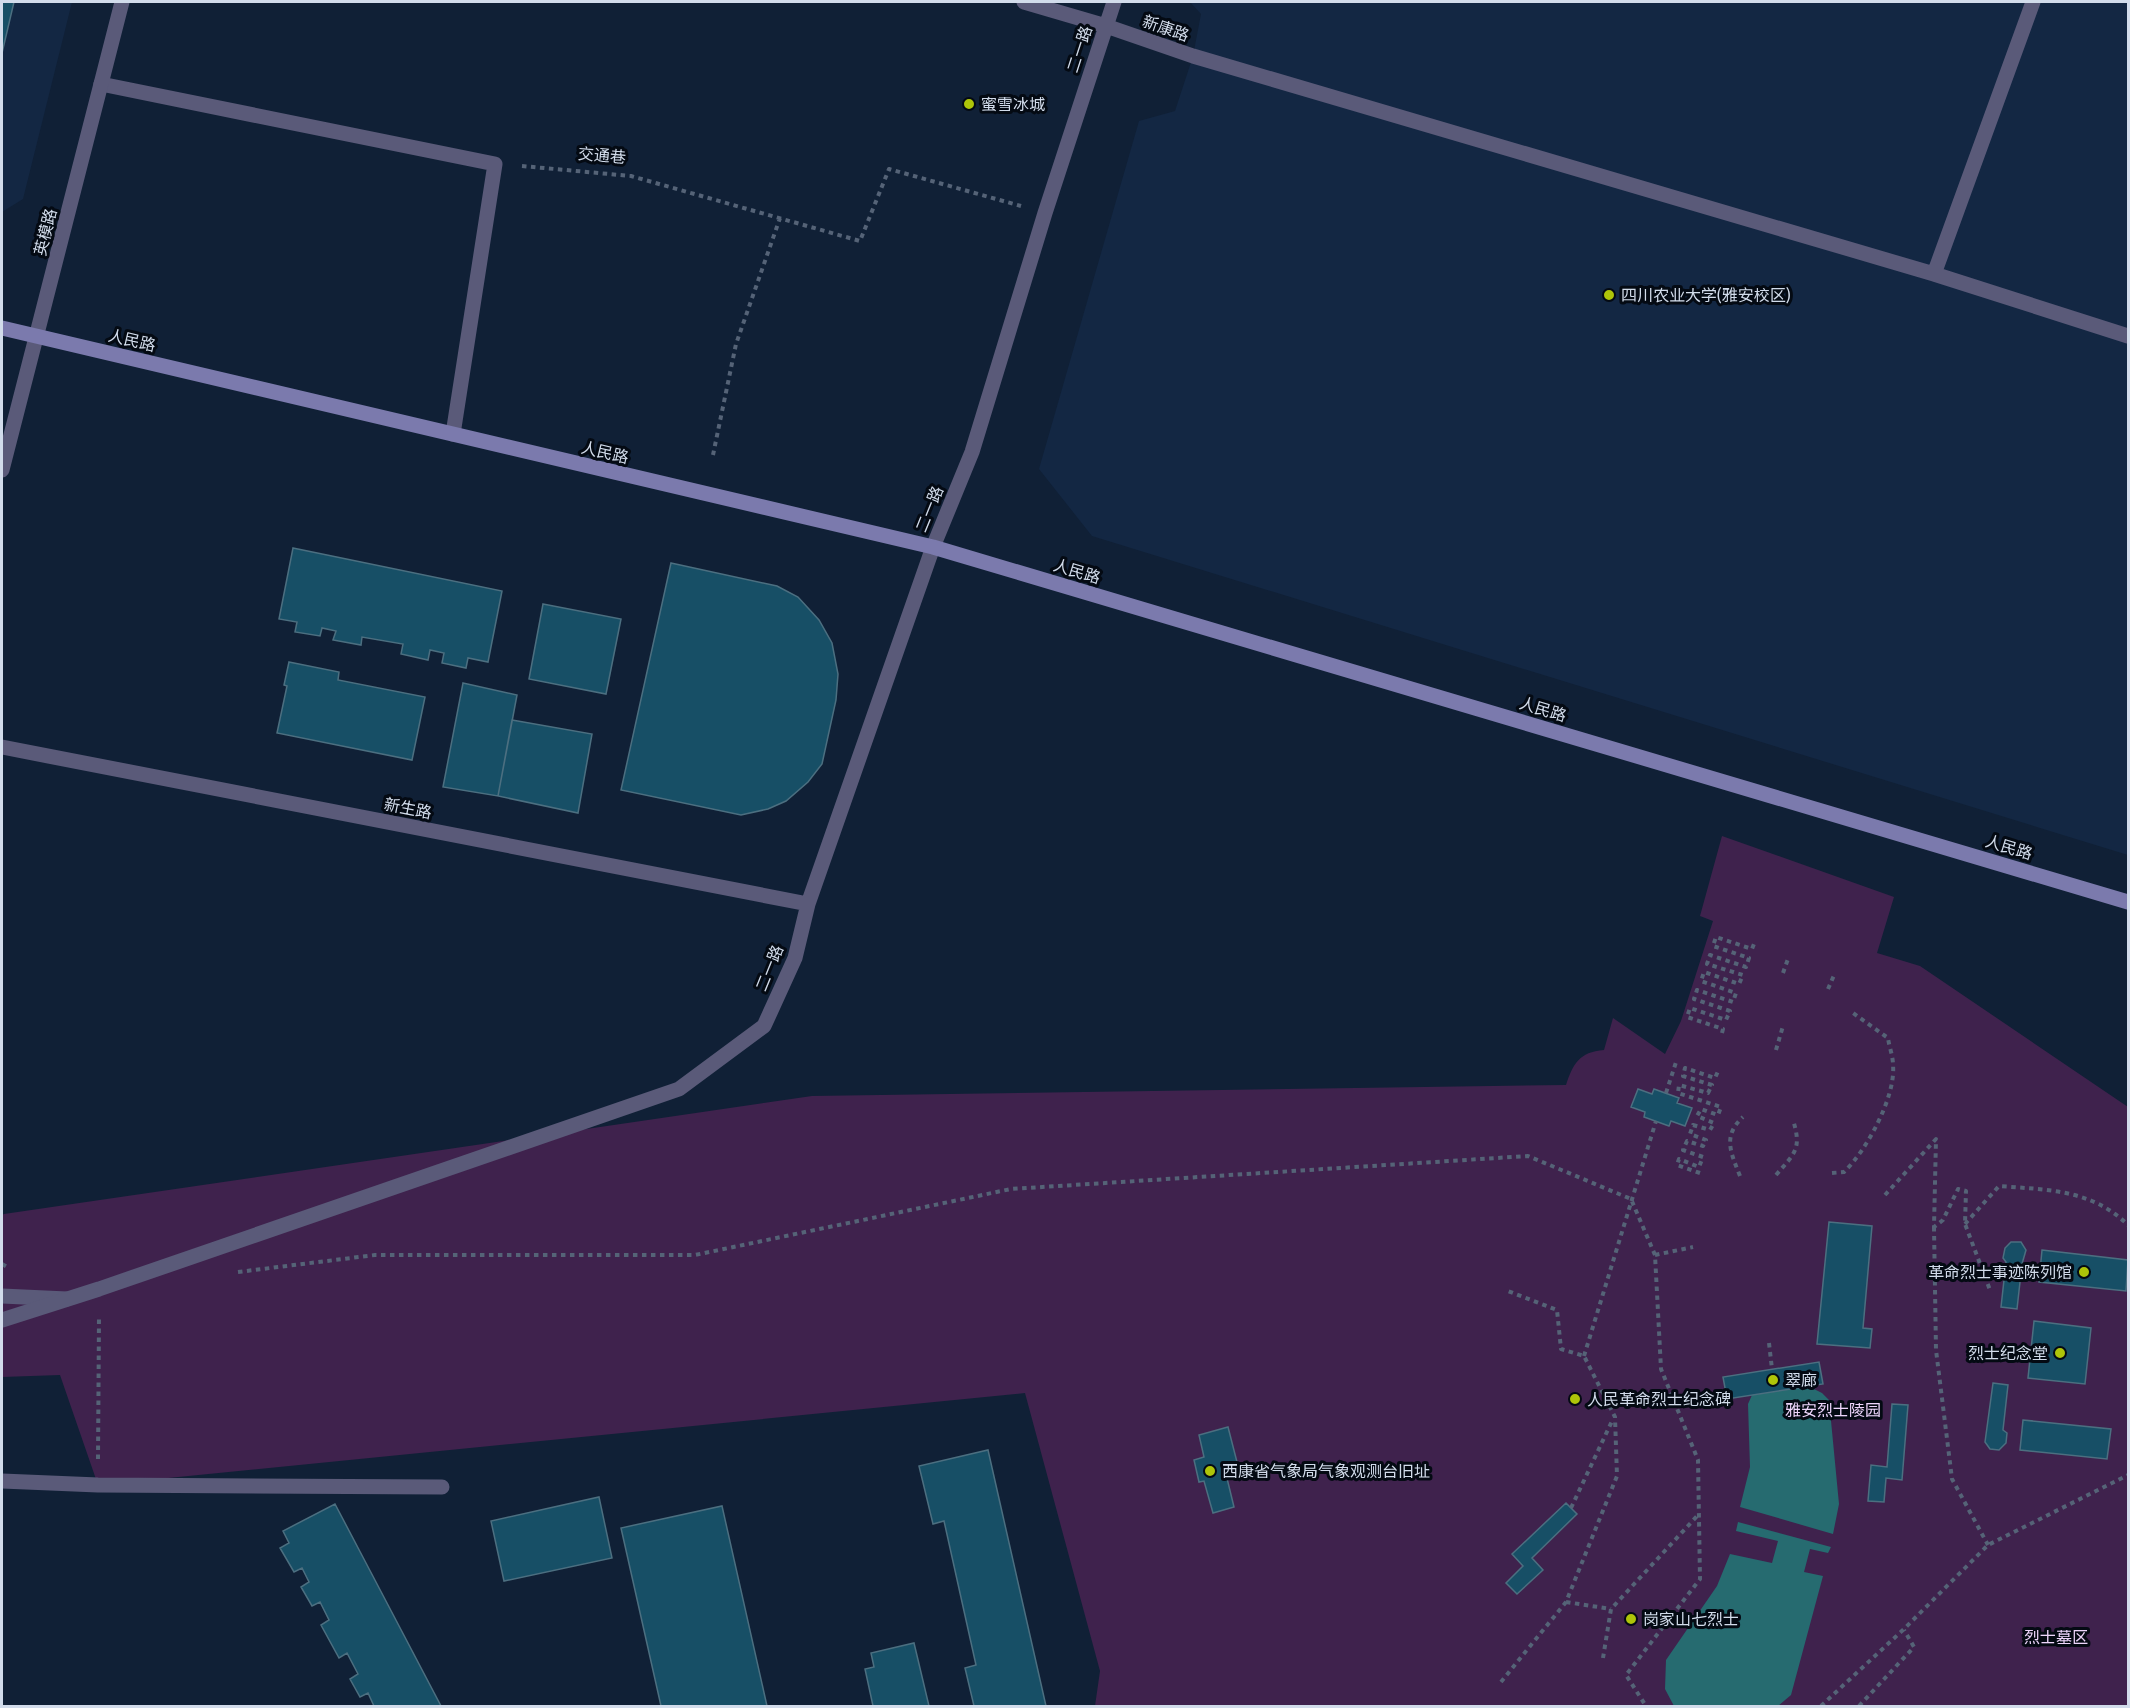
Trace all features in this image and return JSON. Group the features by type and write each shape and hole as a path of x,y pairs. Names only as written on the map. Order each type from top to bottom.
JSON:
{"main road":[{"name":"人民路","path":"2,328 933,547 2128,902"}],"street":[{"name":"英模路","path":"2,470 122,2"},
{"name":"新康路","path":"1024,2 1106,26 1192,56 1934,274 2128,336"},
{"name":"二一路","path":"99,1289 680,1089 764,1026 795,958 808,904 933,547 972,452 1045,213 1114,2"},
{"path":"1934,274 2033,2"},
{"path":"101,84 495,164 453,434"},
{"name":"新生路","path":"2,747 808,904"},
{"path":"2,1320 99,1289"},
{"path":"2,1296 68,1299"},
{"path":"2,1481 98,1485 442,1487"}],"path":[{"name":"交通巷","path":"495,164 630,176 860,241 889,169 1045,213"},
{"path":"713,454 736,344 780,218"},
{"path":"1722,1033 1723,1029 1687,1017 1690,1008 1726,1020 1730,1011 1694,999 1697,990 1733,1002 1736,993 1701,981 1704,972 1740,984 1743,975 1707,964 1710,955 1746,966 1749,957 1713,946 1716,937 1752,949 1754,944"},
{"path":"1783,973 1789,956"},
{"path":"1828,989 1835,973"},
{"path":"1832,1173 1844,1172 1856,1160 1889,1096 1894,1066 1888,1038 1853,1013"},
{"path":"1776,1050 1783,1026"},
{"path":"1666,1093 1677,1059"},
{"path":"1700,1173 1677,1165 1679,1159 1699,1167 1703,1157 1683,1150 1687,1141 1703,1146 1706,1140 1689,1134 1693,1125 1710,1130 1714,1123 1697,1116 1701,1109 1718,1115 1721,1107 1678,1093 1679,1084 1708,1093 1712,1085 1683,1076 1685,1068 1715,1078 1719,1069"},
{"path":"1740,1176 1729,1148 1734,1125 1743,1117"},
{"path":"1776,1175 1795,1154 1798,1136 1793,1120"},
{"path":"1501,1682 1566,1602 1617,1476 1615,1417 1584,1356 1656,1121"},
{"path":"1885,1195 1936,1139 1934,1227 1936,1350 1952,1479 1988,1545"},
{"path":"237,1272 375,1255 695,1255 1011,1189 1528,1156 1631,1199 1655,1255 1661,1369 1698,1460 1700,1579 1626,1675 1647,1707"},
{"path":"1965,1224 1999,1186 2071,1193 2114,1211 2128,1225"},
{"path":"1934,1227 1943,1220 1958,1189 1966,1191 1965,1224 1990,1290"},
{"path":"1655,1255 1693,1247"},
{"path":"98,1485 99,1289"},
{"path":"1508,1292 1557,1310 1561,1350 1584,1356"},
{"path":"1769,1343 1772,1369"},
{"path":"1571,1508 1615,1417"},
{"path":"1821,1707 1904,1629 1988,1545 2128,1475"},
{"path":"1603,1658 1611,1609 1699,1514"},
{"path":"1566,1602 1611,1609"},
{"path":"1859,1707 1914,1647 1904,1629"}],"shaded area":[{"path":"2,2 72,2 23,199 2,212"},
{"name":"四川农业大学(雅安校区)","path":"1190,2 2128,2 2128,855 1092,536 1039,469 1139,121 1175,111 1193,56 1201,14"},
{"path":"1808,1386 1822,1393 1829,1400 1839,1504 1833,1534 1740,1507 1750,1467 1748,1404 1752,1395"},
{"path":"1738,1522 1831,1547 1828,1553 1810,1549 1804,1572 1823,1576 1791,1695 1778,1706 1674,1706 1665,1689 1666,1660 1717,1586 1730,1554 1772,1563 1778,1541 1736,1531"}],"green space":[{"path":"1722,836 1894,897 1877,953 1920,966 2128,1107 2128,1706 1095,1706 1100,1671 1025,1393 98,1485 60,1375 2,1377 2,1215 4,1214 812,1096 1566,1085 1578,1060 1588,1053 1604,1050 1613,1018 1665,1054 1681,1021 1713,921 1700,916"}],"building":[{"path":"2,2 14,2 2,53"},
{"path":"293,548 502,591 488,662 468,658 466,668 442,663 444,653 430,650 428,660 401,654 403,644 362,637 361,645 333,640 336,631 322,628 320,636 295,632 297,622 279,619"},
{"path":"671,563 777,586 798,597 819,620 832,643 838,674 836,700 822,764 808,782 786,801 768,809 741,815 621,790"},
{"path":"543,604 621,619 606,694 529,679"},
{"path":"289,662 339,672 338,680 425,697 412,760 277,733 287,686 284,685"},
{"path":"463,683 517,695 498,796 443,787"},
{"path":"512,720 592,734 578,813 498,796"},
{"path":"1638,1089 1652,1094 1654,1089 1679,1098 1677,1103 1692,1108 1685,1126 1671,1121 1669,1126 1644,1117 1645,1112 1631,1107"},
{"path":"1829,1222 1872,1226 1863,1328 1872,1329 1870,1348 1817,1344"},
{"path":"2011,1242 2021,1242 2026,1250 2022,1264 2017,1309 2001,1307 2006,1262 2003,1258 2005,1248"},
{"name":"革命烈士事迹陈列馆","path":"2042,1250 2128,1260 2126,1291 2039,1282"},
{"name":"烈士纪念堂","path":"2034,1321 2091,1328 2085,1384 2028,1378"},
{"name":"翠廊","path":"1819,1362 1823,1384 1727,1399 1723,1377"},
{"path":"1993,1383 2008,1385 2003,1430 2007,1433 2006,1443 1999,1450 1990,1449 1985,1442"},
{"path":"1892,1404 1908,1405 1902,1480 1886,1478 1884,1502 1868,1501 1871,1465 1887,1467"},
{"path":"2023,1420 2111,1429 2107,1459 2020,1450"},
{"name":"西康省气象局气象观测台旧址","path":"1228,1427 1237,1462 1224,1466 1234,1507 1213,1513 1204,1481 1199,1482 1194,1460 1204,1457 1199,1435"},
{"path":"988,1450 1046,1706 974,1706 965,1668 976,1665 944,1521 933,1524 919,1466"},
{"path":"599,1497 612,1558 504,1581 491,1521"},
{"path":"1566,1503 1577,1514 1532,1558 1543,1570 1517,1594 1506,1583 1523,1566 1512,1554"},
{"path":"335,1504 441,1706 374,1706 368,1693 360,1697 350,1679 358,1674 347,1653 339,1658 321,1625 329,1620 320,1602 312,1606 301,1587 309,1582 302,1568 294,1572 280,1548 289,1543 283,1531"},
{"path":"722,1506 767,1706 661,1706 621,1528"},
{"path":"914,1643 929,1706 873,1706 865,1669 874,1667 871,1653"}],"place":[{"name":"蜜雪冰城","path":"969,104"},
{"name":"四川农业大学(雅安校区)","path":"1609,295"},
{"name":"革命烈士事迹陈列馆","path":"2084,1272"},
{"name":"烈士纪念堂","path":"2060,1353"},
{"name":"翠廊","path":"1773,1380"},
{"name":"人民革命烈士纪念碑","path":"1575,1399"},
{"name":"西康省气象局气象观测台旧址","path":"1210,1471"},
{"name":"岗家山七烈士","path":"1631,1619"}],"park label":[{"name":"雅安烈士陵园","path":"1833,1410"},
{"name":"烈士墓区","path":"2056,1637"}]}
